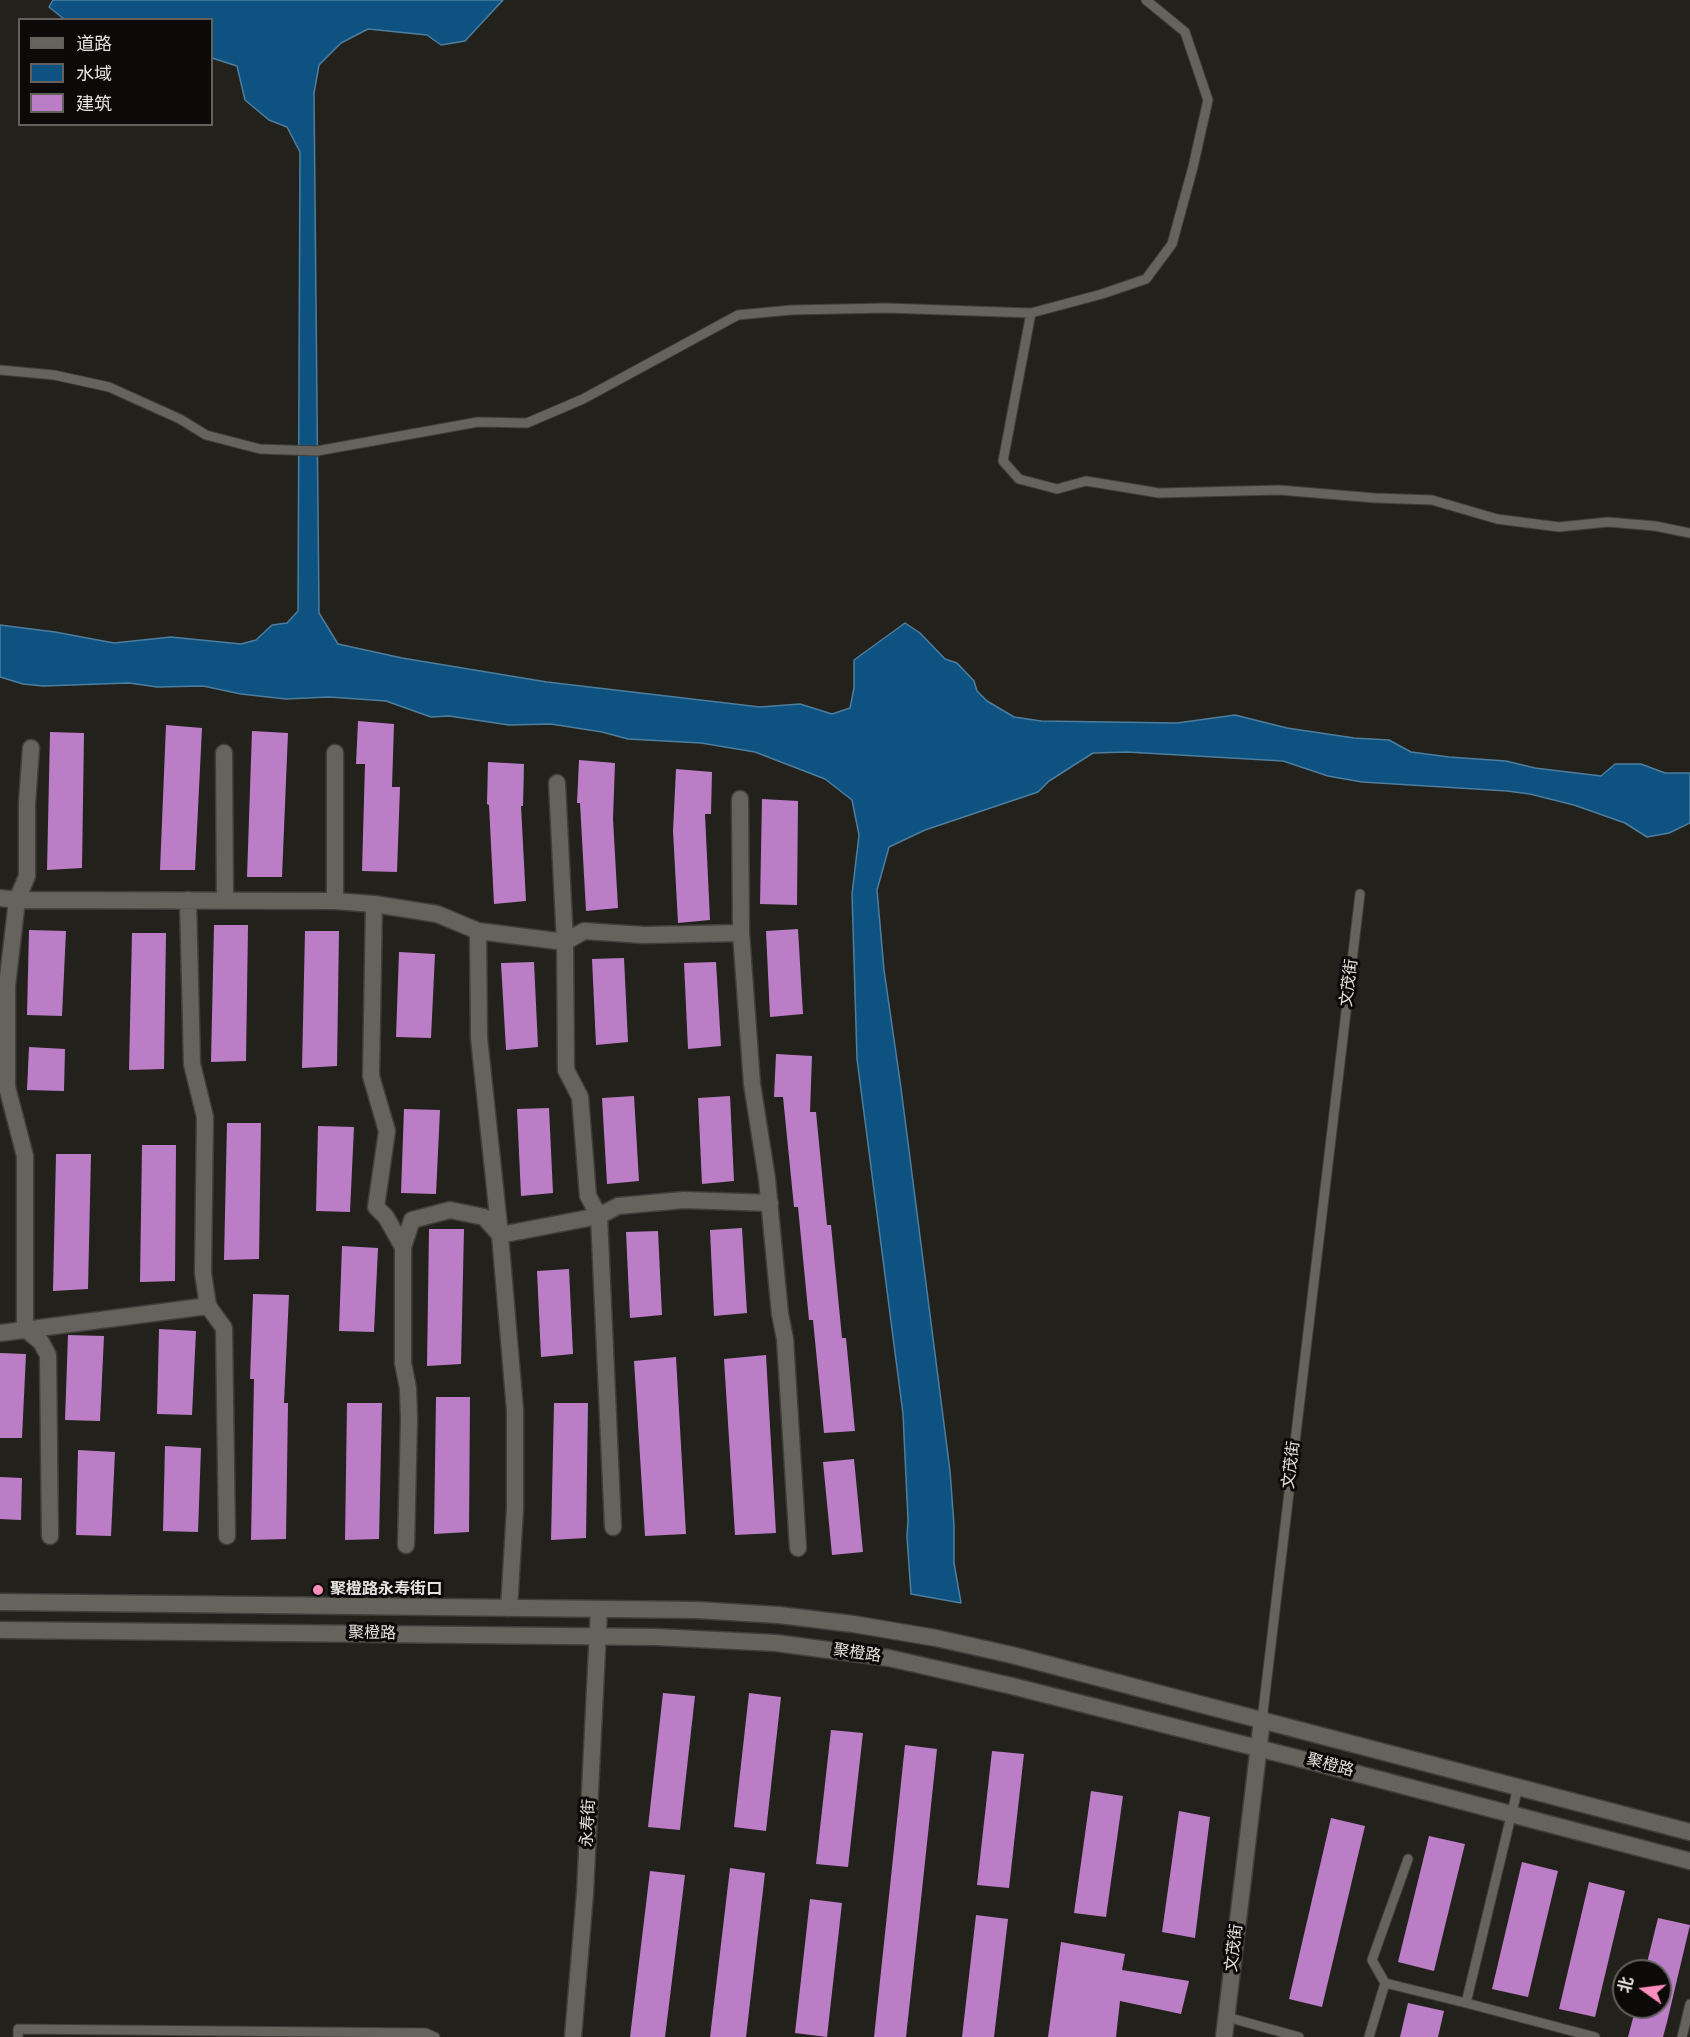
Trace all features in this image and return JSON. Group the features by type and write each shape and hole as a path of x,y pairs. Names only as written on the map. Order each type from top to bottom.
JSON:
{"street":[{"path":"25,1329 25,1156 7,1087 7,986 17,900 27,876 27,803 31,748"},
{"path":"224,753 225,900"},
{"path":"335,753 335,901"},
{"path":"557,783 565,942 566,1070 580,1097 588,1196 599,1216 613,1527"},
{"path":"740,799 741,933 752,1084 770,1203 780,1314 785,1339 798,1548"},
{"path":"0,898 17,900 335,901 374,904 437,914 478,931 565,942 584,931 644,935 741,933"},
{"path":"188,900 192,1064 205,1116 204,1273 208,1306 224,1328 227,1536"},
{"path":"374,904 371,1076 387,1131 376,1207 386,1217 403,1246"},
{"path":"478,931 479,1038 500,1235 515,1410 515,1509 509,1608"},
{"path":"500,1235 599,1216 618,1206 684,1200 770,1203"},
{"path":"406,1545 409,1420 408,1388 403,1363 403,1246 412,1220 450,1210 484,1217 500,1235"},
{"path":"0,1333 208,1306"},
{"path":"25,1329 41,1342 48,1355 50,1536"},
{"name":"聚橙路","path":"0,1602 741,1612 853,1623 1012,1655 1690,1832"},
{"name":"永寿街","path":"573,2037 585,1893 599,1609"},
{"name":"聚橙路","path":"0,1630 676,1638 776,1643 889,1658 1012,1686 1258,1748 1690,1861"},
{"name":"文茂街","path":"1224,2037 1262,1720"}],"lane":[{"path":"0,370 54,375 109,387 180,419 206,435 260,449 317,450 478,422 527,423 584,399 738,315 792,310 886,308 1031,313 1102,294 1146,279 1172,244 1208,100 1185,32 1146,0"},
{"path":"1031,313 1003,461 1019,479 1057,489 1086,481 1159,493 1279,490 1432,500 1497,519 1517,522 1559,527 1608,522 1655,526 1690,533"},
{"name":"文茂街","path":"1262,1720 1360,894"},
{"path":"1466,2003 1518,1787"},
{"path":"1369,2037 1385,1983 1372,1960 1408,1859"},
{"path":"1385,1983 1595,2037"},
{"path":"1682,2037 1690,2004"},
{"path":"1227,2017 1299,2037"},
{"path":"18,2037 18,2029 426,2032 435,2037"}],"water":[{"path":"53,0 503,0 465,41 441,45 427,35 368,29 341,43 319,65 314,93 319,613 338,644 402,658 547,682 760,707 800,704 832,714 850,708 854,688 854,660 905,623 920,633 945,659 957,663 974,681 977,691 987,701 1014,717 1041,721 1177,723 1235,715 1287,728 1354,738 1389,740 1411,752 1506,761 1535,768 1601,776 1615,764 1641,764 1665,773 1690,773 1690,823 1669,833 1647,837 1625,823 1574,805 1530,794 1362,782 1328,776 1283,761 1127,752 1093,753 1049,781 1038,792 925,830 889,847 877,890 884,970 950,1471 954,1563 961,1603 911,1594 903,1414 857,1059 852,894 859,835 852,800 825,779 755,752 701,743 628,739 602,732 551,724 509,725 449,716 431,717 386,701 329,697 286,699 241,694 203,686 157,687 129,683 43,686 23,684 0,677 0,625 114,643 171,637 241,644 256,640 272,625 287,623 298,611 300,152 287,127 269,120 245,100 237,66 213,58 213,18 63,18 49,7"}],"building":[{"path":"358,721 394,724 392,787 400,787 397,872 362,871 365,764 356,764"},
{"path":"166,725 202,728 195,870 160,870"},
{"path":"252,731 288,733 282,877 247,877"},
{"path":"50,732 84,733 82,868 47,870"},
{"path":"579,760 615,763 613,819 618,908 586,911 580,803 577,803"},
{"path":"488,762 524,764 523,806 521,806 526,901 494,904 489,805 487,804"},
{"path":"676,769 712,772 711,814 705,814 710,920 678,923 673,831"},
{"path":"762,799 798,801 797,905 760,904"},
{"path":"214,925 248,925 246,1061 211,1062"},
{"path":"798,929 803,1014 770,1017 766,931"},
{"path":"29,930 66,931 62,1016 27,1015"},
{"path":"305,931 339,931 337,1066 302,1068"},
{"path":"132,933 166,933 164,1069 129,1070"},
{"path":"399,952 435,954 431,1038 396,1037"},
{"path":"624,958 628,1042 596,1045 592,959"},
{"path":"534,962 538,1047 506,1050 501,963"},
{"path":"716,962 721,1046 688,1049 684,963"},
{"path":"29,1047 65,1049 64,1091 27,1090"},
{"path":"776,1054 812,1056 810,1112 816,1112 827,1225 831,1225 842,1338 846,1338 855,1431 824,1433 813,1320 809,1320 798,1207 794,1207 783,1097 774,1097"},
{"path":"634,1096 639,1181 607,1184 602,1098"},
{"path":"730,1096 734,1181 702,1184 698,1098"},
{"path":"549,1108 553,1193 521,1196 517,1109"},
{"path":"404,1109 440,1110 436,1194 401,1193"},
{"path":"227,1123 261,1123 259,1259 224,1260"},
{"path":"318,1126 354,1127 350,1212 316,1211"},
{"path":"142,1145 176,1145 175,1281 140,1282"},
{"path":"56,1154 91,1154 88,1289 53,1291"},
{"path":"742,1228 747,1313 714,1316 710,1230"},
{"path":"429,1229 464,1229 461,1364 427,1366"},
{"path":"658,1231 662,1315 630,1318 626,1232"},
{"path":"342,1246 378,1248 374,1332 339,1331"},
{"path":"569,1269 573,1354 541,1357 537,1271"},
{"path":"253,1294 289,1295 284,1403 288,1403 286,1539 251,1540 254,1379 250,1379"},
{"path":"159,1329 196,1331 192,1415 157,1414"},
{"path":"68,1335 104,1336 100,1421 65,1420"},
{"path":"0,1353 26,1354 22,1438 0,1438"},
{"path":"766,1355 776,1533 735,1535 724,1359"},
{"path":"676,1357 686,1534 645,1536 634,1361"},
{"path":"436,1397 470,1397 469,1532 434,1534"},
{"path":"347,1403 382,1403 379,1539 345,1540"},
{"path":"554,1403 588,1403 586,1538 551,1540"},
{"path":"165,1446 201,1448 198,1532 163,1531"},
{"path":"78,1450 115,1452 111,1536 76,1535"},
{"path":"854,1459 863,1552 832,1555 823,1462"},
{"path":"0,1477 22,1478 21,1520 0,1519"},
{"path":"663,1693 695,1696 680,1830 648,1827"},
{"path":"749,1693 781,1697 766,1831 734,1827"},
{"path":"831,1730 863,1733 848,1867 816,1864"},
{"path":"905,1745 937,1749 906,2037 874,2037"},
{"path":"992,1751 1024,1754 1009,1888 977,1885"},
{"path":"1091,1791 1123,1796 1106,1917 1074,1913"},
{"path":"1179,1811 1210,1817 1195,1938 1162,1932"},
{"path":"1331,1818 1365,1826 1322,2007 1289,1999"},
{"path":"1429,1836 1465,1844 1434,1971 1398,1962"},
{"path":"1522,1862 1558,1871 1528,1997 1492,1989"},
{"path":"730,1868 765,1873 746,2037 710,2037"},
{"path":"650,1871 685,1875 665,2037 630,2037"},
{"path":"1589,1882 1625,1891 1595,2017 1559,2009"},
{"path":"810,1899 842,1903 827,2037 795,2033"},
{"path":"976,1915 1008,1919 994,2037 962,2037"},
{"path":"1658,1918 1690,1925 1672,2001 1672,1959 1648,1959"},
{"path":"1061,1942 1125,1954 1122,1970 1189,1981 1181,2014 1120,2001 1116,2037 1048,2037"},
{"path":"1408,2003 1444,2011 1438,2037 1400,2037"},
{"path":"1633,2019 1668,2019 1663,2037 1628,2037"}],"place":[{"name":"聚橙路永寿街口","path":"318,1590"}]}
